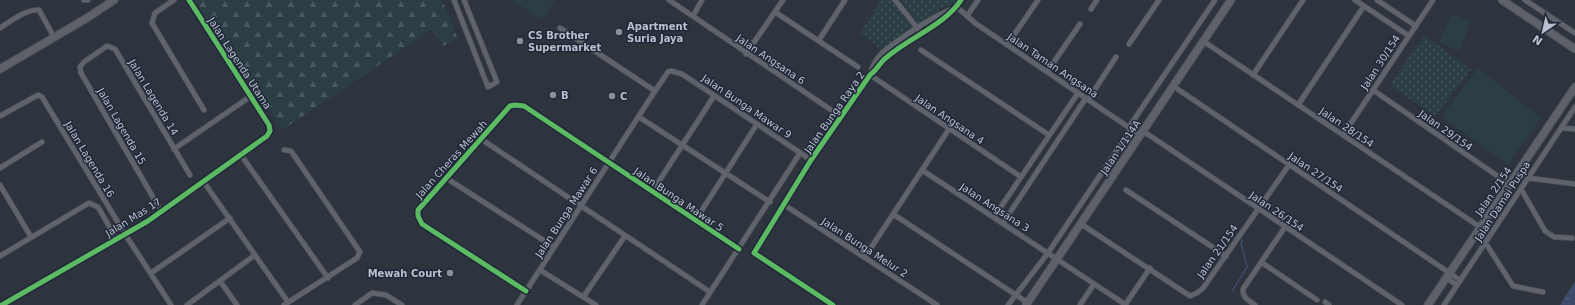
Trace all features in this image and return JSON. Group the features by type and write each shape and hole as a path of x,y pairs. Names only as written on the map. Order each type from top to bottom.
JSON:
{"street":[{"path":"0,69 114,0"},
{"path":"174,0 155,13 152,23 204,110"},
{"name":"Jalan Lagenda Utama","path":"189,0 269,125 270,132 267,136"},
{"path":"454,0 488,87 496,82 464,0"},
{"name":"Jalan Angsana 6","path":"669,0 746,54 840,116"},
{"path":"692,16 702,0"},
{"path":"746,54 783,0"},
{"path":"818,40 845,0"},
{"path":"894,0 921,33"},
{"path":"957,8 961,0"},
{"path":"966,16 978,0"},
{"path":"1007,45 1038,0"},
{"path":"1091,9 1097,0"},
{"path":"1129,44 1159,0"},
{"path":"1008,305 1048,253 1214,0"},
{"name":"Jalan 1/114A","path":"1027,304 1231,0"},
{"path":"1253,75 1303,0"},
{"path":"1355,0 1408,36"},
{"path":"1378,0 1416,26"},
{"name":"Jalan 30/154","path":"1343,135 1433,0"},
{"path":"1502,0 1575,48"},
{"path":"1525,0 1575,33"},
{"path":"1298,105 1364,6"},
{"name":"Jalan Bunga Raya 2","path":"870,75 872,67 881,54 917,28 948,10 957,8"},
{"name":"Jalan Bunga Raya 2","path":"834,305 754,253 811,160 840,116 870,75 885,58 957,8"},
{"name":"Jalan Taman Angsana","path":"957,8 966,16 1046,72 1130,128 1142,133"},
{"path":"0,28 26,13 33,10 39,10 54,37"},
{"path":"775,12 858,67"},
{"path":"1046,72 1080,24"},
{"path":"560,28 655,91"},
{"name":"Jalan 28/154","path":"1203,41 1480,227"},
{"name":"Jalan Lagenda 14","path":"95,54 107,46 112,46 115,49 190,175"},
{"path":"921,50 1049,135"},
{"name":"Jalan Lagenda 15","path":"95,54 80,67 81,73 161,211"},
{"path":"1003,223 1116,57"},
{"name":"Jalan Bunga Mawar 6","path":"517,305 655,91 668,72 671,71"},
{"name":"Jalan Bunga Mawar 9","path":"671,71 682,74 811,160"},
{"name":"Jalan Angsana 4","path":"870,75 1021,177"},
{"name":"Jalan 27/154","path":"1173,86 1289,164 1448,275"},
{"name":"Jalan 2/154","path":"1428,305 1575,87"},
{"name":"Jalan 29/154","path":"1372,90 1509,184"},
{"path":"994,217 1078,93"},
{"name":"Jalan Lagenda 16","path":"0,116 38,95 42,97 125,234 171,305"},
{"path":"174,149 250,96"},
{"path":"652,192 714,96"},
{"name":"Jalan Cheras Mewah","path":"510,106 418,210 420,221 526,291"},
{"name":"Jalan Bunga Mawar 5","path":"510,106 524,106 739,249"},
{"name":"Jalan Damai Puspa","path":"1444,305 1575,107"},
{"path":"639,117 770,202"},
{"path":"695,221 757,124"},
{"path":"1561,128 1575,129"},
{"path":"865,258 949,129"},
{"name":"Jalan 26/154","path":"1142,133 1258,208 1402,305"},
{"name":"Jalan Mas 17","path":"2,305 125,234 161,211 267,136"},
{"path":"482,139 710,292"},
{"path":"0,168 42,142"},
{"path":"284,150 291,151 360,252 357,258 284,305"},
{"path":"702,305 770,202 800,153"},
{"path":"241,155 328,278"},
{"name":"Jalan 21/154","path":"1081,224 1150,268 1190,296 1203,288 1289,164"},
{"name":"Jalan Angsana 3","path":"922,170 1126,305"},
{"path":"446,178 551,245"},
{"path":"1528,178 1575,184"},
{"path":"204,181 288,302"},
{"path":"0,185 31,237"},
{"path":"1521,189 1545,231 1554,237 1572,238"},
{"path":"1126,190 1226,256"},
{"path":"0,256 89,203 98,207 116,238"},
{"name":"Jalan Bunga Melur 2","path":"783,204 937,305"},
{"path":"893,214 1027,304"},
{"path":"151,273 230,218"},
{"path":"1255,305 1242,294 1243,289 1285,227"},
{"path":"584,296 625,236"},
{"path":"1485,242 1513,286 1543,292"},
{"path":"187,305 255,255"},
{"path":"1261,262 1318,300"},
{"path":"1126,305 1150,268"},
{"path":"540,270 584,296 596,305"},
{"path":"1448,275 1460,280"},
{"path":"1448,275 1457,285"},
{"path":"220,281 237,305"},
{"path":"1080,305 1094,284"},
{"path":"355,305 372,293 386,295 402,305"}],"green space":[{"path":"194,0 442,0 458,39 443,46 432,29 282,130"},
{"path":"512,0 555,0 542,20"},
{"path":"881,0 891,0 913,28 881,52 876,44 860,34"},
{"path":"901,0 958,0 955,4 944,6 919,24"},
{"path":"1452,14 1471,23 1459,51 1439,42"},
{"path":"1424,35 1471,70 1435,116 1390,85"},
{"path":"1478,68 1541,118 1508,164 1441,117"}],"water":[{"path":"1575,281 1575,305 1560,305"}],"waterway":[{"path":"1232,291 1247,267 1241,243 1242,240"}],"cycle path":[{"path":"2,305 148,221 267,136 270,131 269,125 189,0"},
{"path":"833,305 754,253 811,160 870,75 896,50 946,17 961,0"},
{"path":"526,291 422,224 418,216 418,210 510,106 515,105 524,106 739,249"}],"place":[{"name":"Apartment Suria Jaya","path":"619,32"},
{"name":"CS Brother Supermarket","path":"520,41"},
{"name":"B","path":"553,95"},
{"name":"C","path":"612,96"},
{"name":"Mewah Court","path":"450,273"}]}
